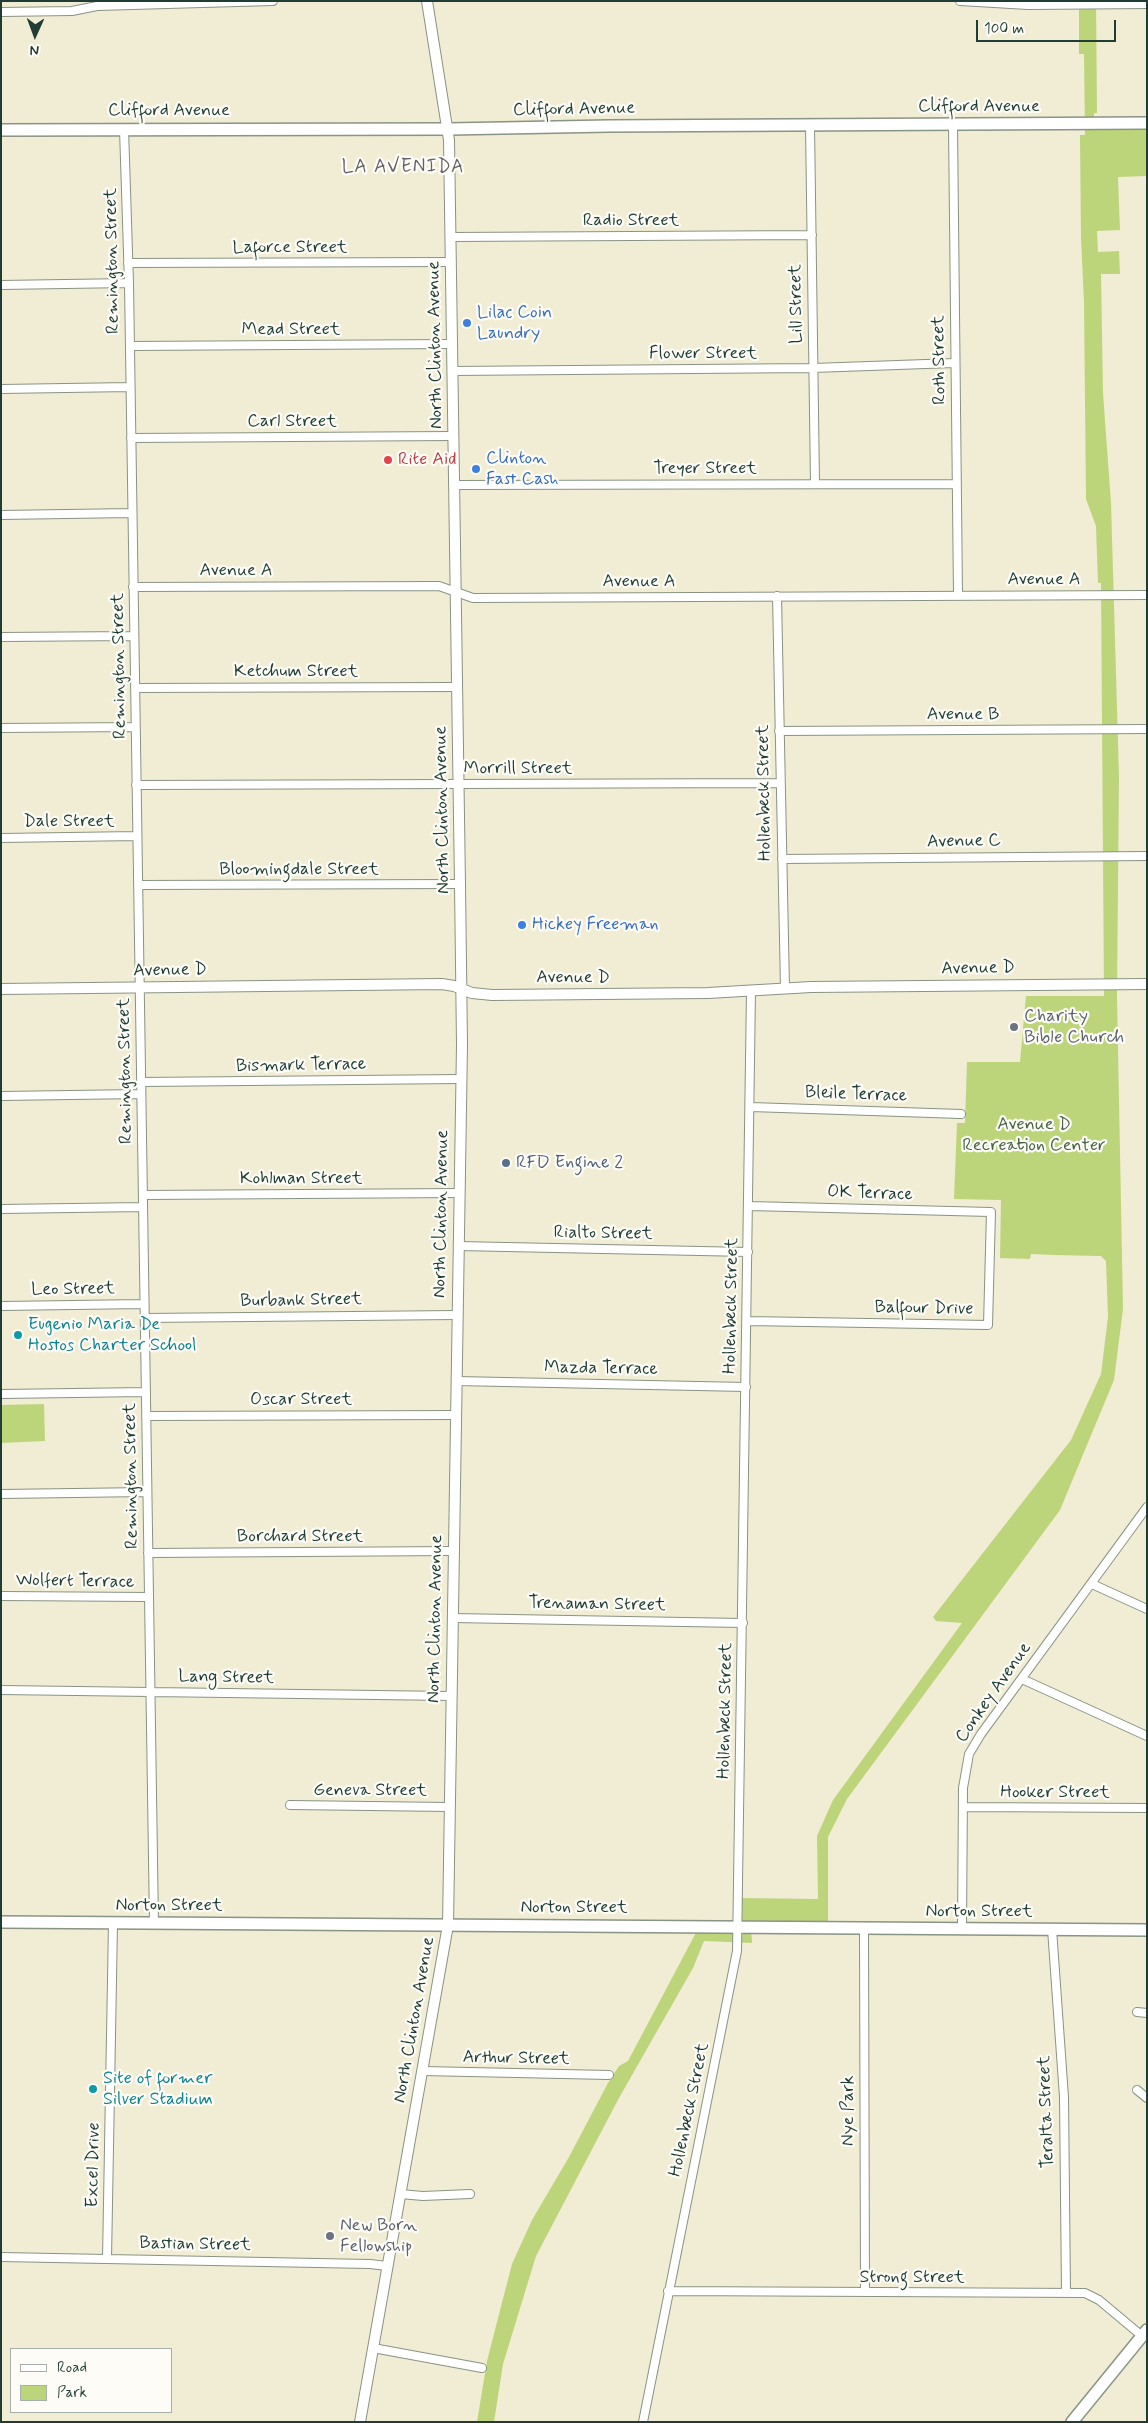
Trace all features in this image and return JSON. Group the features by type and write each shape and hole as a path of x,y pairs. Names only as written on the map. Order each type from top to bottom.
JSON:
{"main road":[{"name":"Clifford Avenue","path":"1,130 449,129 1147,123"},
{"name":"Norton Street","path":"1,1922 1147,1930"},
{"path":"1072,2422 1144,2333"}],"street":[{"path":"1,12 72,11 97,6 272,1"},
{"name":"North Clinton Avenue","path":"360,2422 448,1925 461,1079 460,884 449,129 427,1"},
{"path":"960,1 1041,6 1147,4"},
{"name":"Lill Street","path":"810,125 815,484"},
{"name":"Roth Street","path":"953,125 954,363 958,595"},
{"name":"Remington Street","path":"124,129 129,283 154,1923"},
{"name":"Radio Street","path":"451,237 812,235"},
{"name":"Laforce Street","path":"128,263 451,262"},
{"path":"1,285 129,283"},
{"name":"Mead Street","path":"130,346 452,344"},
{"name":"Flower Street","path":"452,370 813,368 954,363"},
{"path":"1,389 130,387"},
{"name":"Carl Street","path":"131,438 453,436"},
{"name":"Treyer Street","path":"454,485 957,484"},
{"path":"1,515 132,513"},
{"name":"Avenue A","path":"133,586 438,586 473,598 958,595 1147,596"},
{"name":"Hollenbeck Street","path":"777,596 785,988"},
{"path":"1,637 134,636"},
{"name":"Ketchum Street","path":"135,688 457,687"},
{"path":"1,728 136,727"},
{"name":"Avenue B","path":"779,731 1147,729"},
{"name":"Morrill Street","path":"136,785 780,783"},
{"name":"Dale Street","path":"1,838 137,836"},
{"name":"Avenue C","path":"782,859 1147,856"},
{"name":"Bloomingdale Street","path":"138,885 460,884"},
{"name":"Avenue D","path":"1,989 442,984 486,995 708,994 785,988 1147,984"},
{"name":"Hollenbeck Street","path":"643,2422 736,1960 751,991"},
{"name":"Bismark Terrace","path":"141,1082 461,1079"},
{"path":"1,1096 141,1094"},
{"name":"Bleile Terrace","path":"750,1107 960,1114"},
{"name":"Kohlman Street","path":"143,1195 459,1193"},
{"name":"OK Terrace","path":"749,1206 991,1212"},
{"path":"1,1209 143,1207"},
{"name":"Balfour Drive","path":"747,1321 988,1324 991,1212"},
{"name":"Rialto Street","path":"458,1246 748,1252"},
{"name":"Leo Street","path":"1,1306 144,1304"},
{"name":"Burbank Street","path":"145,1318 457,1315"},
{"name":"Mazda Terrace","path":"456,1381 746,1387"},
{"path":"1,1394 146,1392"},
{"name":"Oscar Street","path":"146,1416 456,1415"},
{"path":"1,1494 147,1492"},
{"name":"Conkey Avenue","path":"962,1929 963,1778 969,1754 981,1734 1147,1508"},
{"name":"Borchard Street","path":"148,1553 453,1551"},
{"path":"1092,1584 1147,1609"},
{"name":"Wolfert Terrace","path":"1,1596 149,1598"},
{"name":"Trenaman Street","path":"452,1618 742,1623"},
{"path":"1022,1679 1147,1736"},
{"name":"Lang Street","path":"1,1690 451,1696"},
{"name":"Geneva Street","path":"290,1805 449,1807"},
{"name":"Hooker Street","path":"962,1807 1147,1808"},
{"name":"Excel Drive","path":"107,2259 113,1923"},
{"name":"Nye Park","path":"864,1929 865,2292"},
{"name":"Teralta Street","path":"1052,1929 1064,2097 1066,2293"},
{"path":"1137,2012 1147,2013"},
{"name":"Arthur Street","path":"423,2071 609,2075"},
{"path":"1137,2090 1147,2098"},
{"path":"400,2194 416,2196 470,2194"},
{"name":"Bastian Street","path":"1,2258 370,2264 387,2266"},
{"name":"Strong Street","path":"668,2292 1085,2293 1094,2296 1144,2333"},
{"path":"373,2348 482,2368"}],"green space":[{"name":"Avenue D Recreation Center","path":"1079,1 1096,1 1097,113 1094,113 1094,123 1147,123 1147,176 1118,177 1120,230 1097,231 1098,252 1119,251 1120,274 1101,274 1103,393 1111,503 1119,777 1117,996 1123,1309 1114,1380 1060,1510 847,1799 828,1837 828,1929 751,1928 752,1943 704,1941 693,1968 619,2098 536,2256 503,2364 494,2422 477,2422 487,2361 512,2264 532,2220 569,2157 608,2083 619,2066 628,2061 699,1927 738,1927 738,1898 818,1899 817,1836 833,1800 962,1623 936,1621 933,1617 1071,1440 1101,1374 1108,1317 1106,1261 1101,1256 1031,1254 1030,1259 1000,1258 1001,1200 954,1199 957,1123 965,1123 967,1062 1020,1062 1026,996 1104,996 1101,583 1098,583 1096,526 1086,499 1080,135 1085,135 1084,54 1079,54"},
{"path":"44,1404 45,1441 1,1443 1,1405"}],"place":[{"name":"Lilac Coin Laundry","path":"467,323"},
{"name":"Rite Aid","path":"388,460"},
{"name":"Clinton Fast Cash","path":"476,469"},
{"name":"Hickey Freeman","path":"522,925"},
{"name":"Charity Bible Church","path":"1014,1027"},
{"name":"RFD Engine 2","path":"506,1163"},
{"name":"Eugenio Maria De Hostos Charter School","path":"18,1335"},
{"name":"Site of former Silver Stadium","path":"93,2089"},
{"name":"New Born Fellowship","path":"330,2236"}],"district":[{"name":"LA AVENIDA","path":"403,168"}]}
